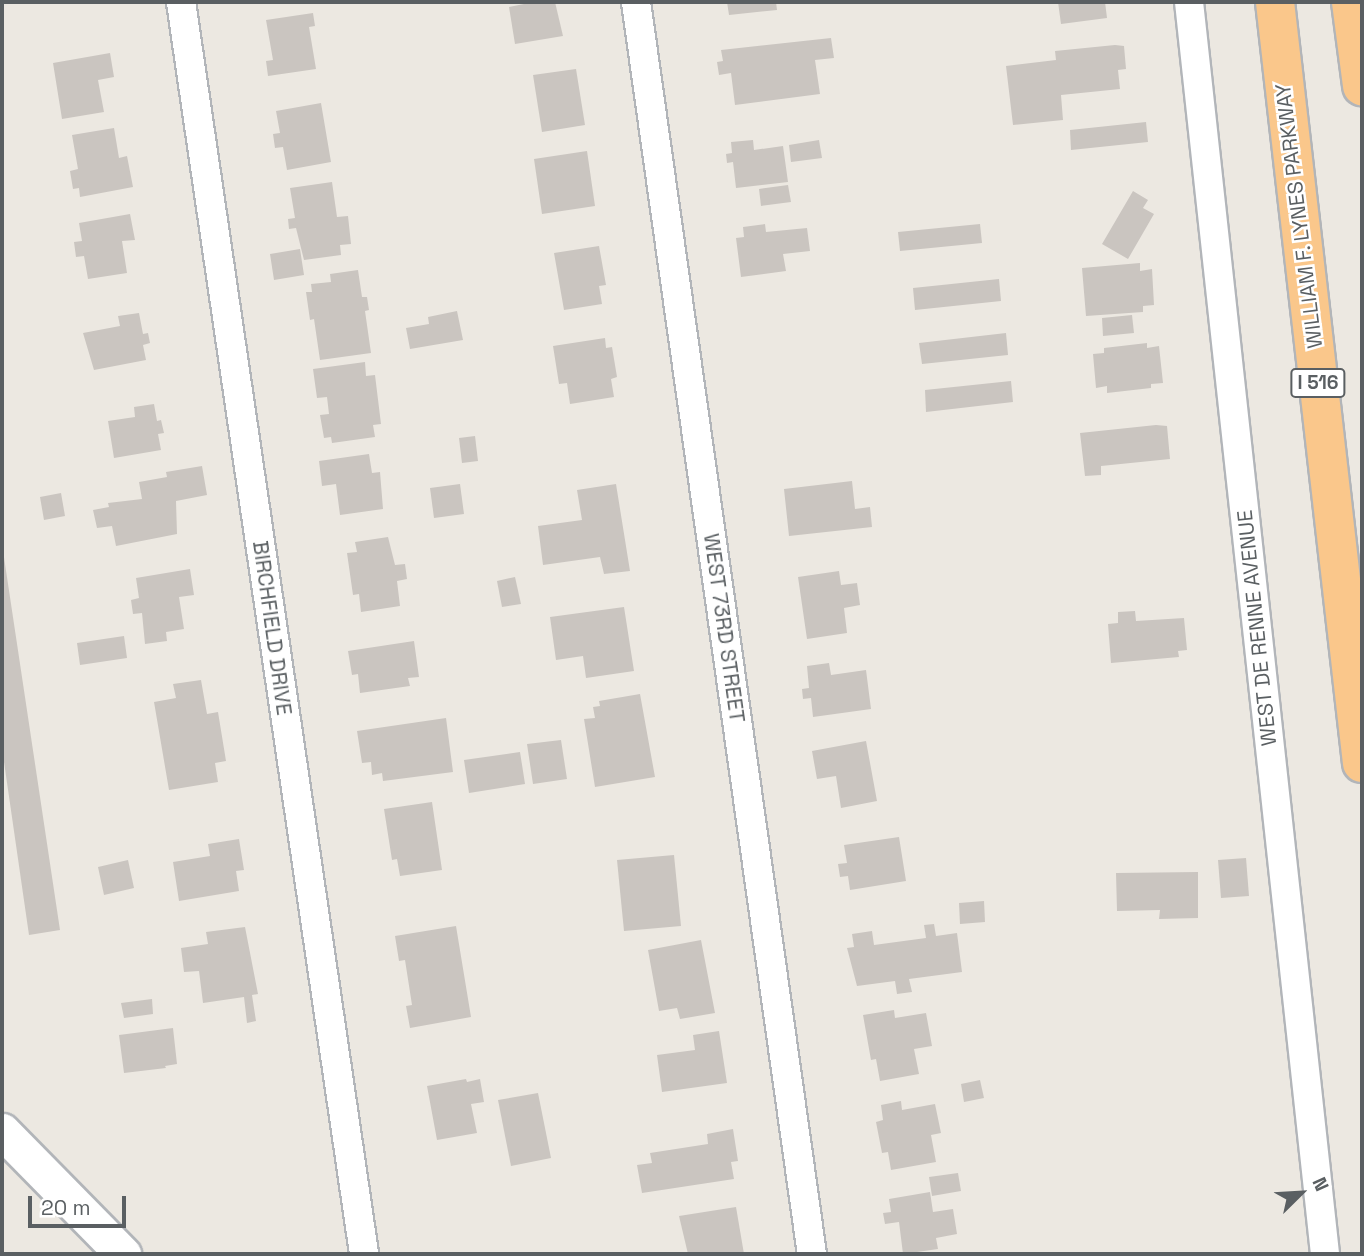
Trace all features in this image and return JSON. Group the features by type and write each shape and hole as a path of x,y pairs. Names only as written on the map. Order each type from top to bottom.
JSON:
{"highway":[{"name":"WILLIAM F. LYNES PARKWAY","path":"1275,2 1362,764"},
{"path":"1351,2 1362,86"}],"street":[{"name":"BIRCHFIELD DRIVE","path":"181,2 364,1254"},
{"name":"WEST 73RD STREET","path":"636,2 812,1254"},
{"name":"WEST DE RENNE AVENUE","path":"1189,2 1325,1254"},
{"path":"2,1131 123,1254"}],"building":[{"path":"534,2 555,2 563,36 515,44 509,7"},
{"path":"727,2 776,2 777,10 729,15"},
{"path":"1058,2 1105,2 1107,18 1061,24"},
{"path":"313,13 315,26 309,27 316,69 268,76 266,61 273,60 266,20"},
{"path":"831,38 834,58 815,60 820,94 735,105 731,73 719,75 717,62 723,61 721,50"},
{"path":"1124,46 1126,69 1118,70 1120,89 1061,95 1063,120 1013,125 1006,66 1056,60 1055,51"},
{"path":"110,53 114,77 98,80 104,112 62,119 53,63"},
{"path":"576,69 585,125 542,132 533,75"},
{"path":"321,103 331,162 287,170 283,147 275,148 273,134 280,133 276,111"},
{"path":"1146,122 1148,142 1071,150 1070,130"},
{"path":"114,128 119,158 127,156 133,187 80,197 79,188 73,189 70,171 78,169 72,135"},
{"path":"753,140 754,150 783,146 788,182 736,188 733,162 727,163 726,154 732,153 731,142"},
{"path":"819,140 822,158 791,162 789,145"},
{"path":"587,151 595,206 542,214 534,159"},
{"path":"332,182 337,217 348,216 351,244 340,245 341,255 304,260 296,228 289,229 288,219 295,218 290,188"},
{"path":"788,185 791,202 761,206 759,189"},
{"path":"1133,191 1148,200 1143,208 1154,214 1128,259 1102,244"},
{"path":"130,214 135,240 122,241 127,273 88,279 84,256 76,257 74,242 82,241 79,223"},
{"path":"765,224 766,232 807,228 810,251 783,254 786,271 741,277 736,238 744,237 743,227"},
{"path":"980,224 982,243 900,251 898,232"},
{"path":"599,246 606,285 599,286 602,304 564,310 554,253"},
{"path":"300,249 304,275 274,280 270,254"},
{"path":"1140,263 1140,271 1152,269 1154,305 1143,306 1143,312 1086,316 1082,268"},
{"path":"358,270 362,297 367,297 369,310 365,311 371,353 320,360 314,319 310,320 306,292 312,292 311,284 331,282 330,274"},
{"path":"999,279 1001,301 915,310 913,288"},
{"path":"457,311 463,340 410,349 406,328 429,324 428,317"},
{"path":"139,313 143,334 148,333 150,343 143,345 146,360 94,370 83,333 120,326 118,316"},
{"path":"1132,315 1134,333 1103,336 1102,318"},
{"path":"1006,333 1008,355 922,364 919,343"},
{"path":"605,338 606,348 612,347 617,377 611,379 614,397 570,404 567,383 559,384 553,346"},
{"path":"1147,343 1147,348 1159,346 1163,383 1151,384 1151,388 1107,393 1107,386 1096,388 1093,354 1104,353 1104,348"},
{"path":"365,362 366,376 375,375 381,424 373,425 375,437 332,443 331,437 324,438 320,415 329,414 327,397 317,398 313,369"},
{"path":"1011,381 1013,402 926,412 925,390"},
{"path":"154,404 157,421 161,420 164,433 158,434 161,450 114,458 108,421 135,417 134,407"},
{"path":"1167,426 1170,459 1101,466 1101,475 1085,476 1080,433"},
{"path":"475,436 478,461 462,463 459,438"},
{"path":"369,454 372,473 380,472 383,509 340,515 336,484 322,486 319,461"},
{"path":"202,466 207,495 176,501 177,534 116,546 112,526 97,528 93,510 109,507 108,503 142,499 139,482 167,477 166,472"},
{"path":"852,481 855,509 870,507 872,527 789,536 784,489"},
{"path":"460,484 464,514 434,518 430,488"},
{"path":"616,484 630,571 604,574 600,557 543,565 538,526 582,520 577,490"},
{"path":"61,493 65,516 44,520 40,497"},
{"path":"388,537 395,565 405,564 407,579 397,581 400,606 361,612 359,594 353,595 347,553 357,552 355,542"},
{"path":"2,544 60,930 29,935 2,748"},
{"path":"190,569 194,595 179,597 184,629 166,632 167,641 145,644 142,613 133,614 131,600 139,598 136,578"},
{"path":"839,571 841,585 857,583 860,605 844,608 847,633 807,639 798,577"},
{"path":"515,577 521,604 502,607 497,581"},
{"path":"624,607 634,671 586,678 583,656 556,660 550,617"},
{"path":"1135,611 1136,621 1184,618 1187,650 1178,651 1179,657 1111,663 1108,624 1118,623 1118,612"},
{"path":"124,636 127,658 80,665 77,643"},
{"path":"414,641 419,677 408,678 410,686 360,693 358,674 352,675 348,651"},
{"path":"829,663 831,675 866,670 871,709 813,717 811,698 803,699 802,689 809,688 807,666"},
{"path":"201,680 207,714 218,712 226,761 215,763 218,782 169,790 154,702 176,698 173,684"},
{"path":"640,694 655,777 595,787 584,719 595,718 593,707 600,706 599,701"},
{"path":"446,718 453,772 383,781 382,773 372,775 371,762 362,763 357,731"},
{"path":"561,740 567,779 533,784 527,744"},
{"path":"866,741 877,801 841,808 836,776 817,779 812,751"},
{"path":"520,752 525,784 469,793 464,760"},
{"path":"432,802 442,870 400,876 397,859 392,860 384,809"},
{"path":"899,837 906,881 850,890 848,876 840,877 838,864 847,863 844,845"},
{"path":"239,839 244,870 236,871 239,891 179,901 173,862 210,856 208,844"},
{"path":"674,855 681,926 624,931 617,860"},
{"path":"1246,858 1249,896 1221,898 1218,860"},
{"path":"128,860 134,888 104,895 98,867"},
{"path":"1198,872 1198,918 1159,919 1160,910 1117,911 1116,873"},
{"path":"984,901 985,922 960,924 959,903"},
{"path":"934,924 936,936 957,933 962,972 909,979 912,992 897,994 895,981 857,986 847,948 854,947 852,934 872,931 874,945 926,938 924,925"},
{"path":"456,926 471,1017 410,1028 406,1006 412,1005 405,960 399,961 395,936"},
{"path":"245,927 258,994 252,995 256,1021 247,1023 244,997 203,1003 199,971 184,972 181,948 208,944 206,932"},
{"path":"701,940 715,1013 680,1019 677,1008 659,1011 648,950"},
{"path":"152,999 153,1014 124,1018 121,1003"},
{"path":"894,1010 895,1018 926,1013 932,1046 914,1049 919,1074 880,1081 876,1059 871,1060 863,1015"},
{"path":"173,1028 177,1064 165,1066 166,1068 124,1073 119,1035"},
{"path":"719,1031 727,1083 662,1092 657,1055 695,1050 693,1035"},
{"path":"466,1079 467,1082 480,1079 484,1102 471,1104 477,1133 437,1140 427,1086"},
{"path":"980,1080 984,1098 964,1102 961,1084"},
{"path":"538,1093 551,1158 511,1166 498,1100"},
{"path":"901,1101 902,1110 935,1104 941,1133 931,1135 936,1162 891,1170 888,1152 882,1153 876,1122 883,1120 881,1105"},
{"path":"733,1129 738,1161 731,1162 734,1179 642,1193 637,1165 652,1163 650,1153 708,1144 707,1134"},
{"path":"958,1173 961,1191 932,1196 929,1177"},
{"path":"930,1192 933,1212 953,1209 957,1234 936,1238 938,1249 903,1254 899,1222 885,1224 883,1213 891,1212 889,1199"},
{"path":"736,1207 744,1254 688,1254 679,1216"}]}
